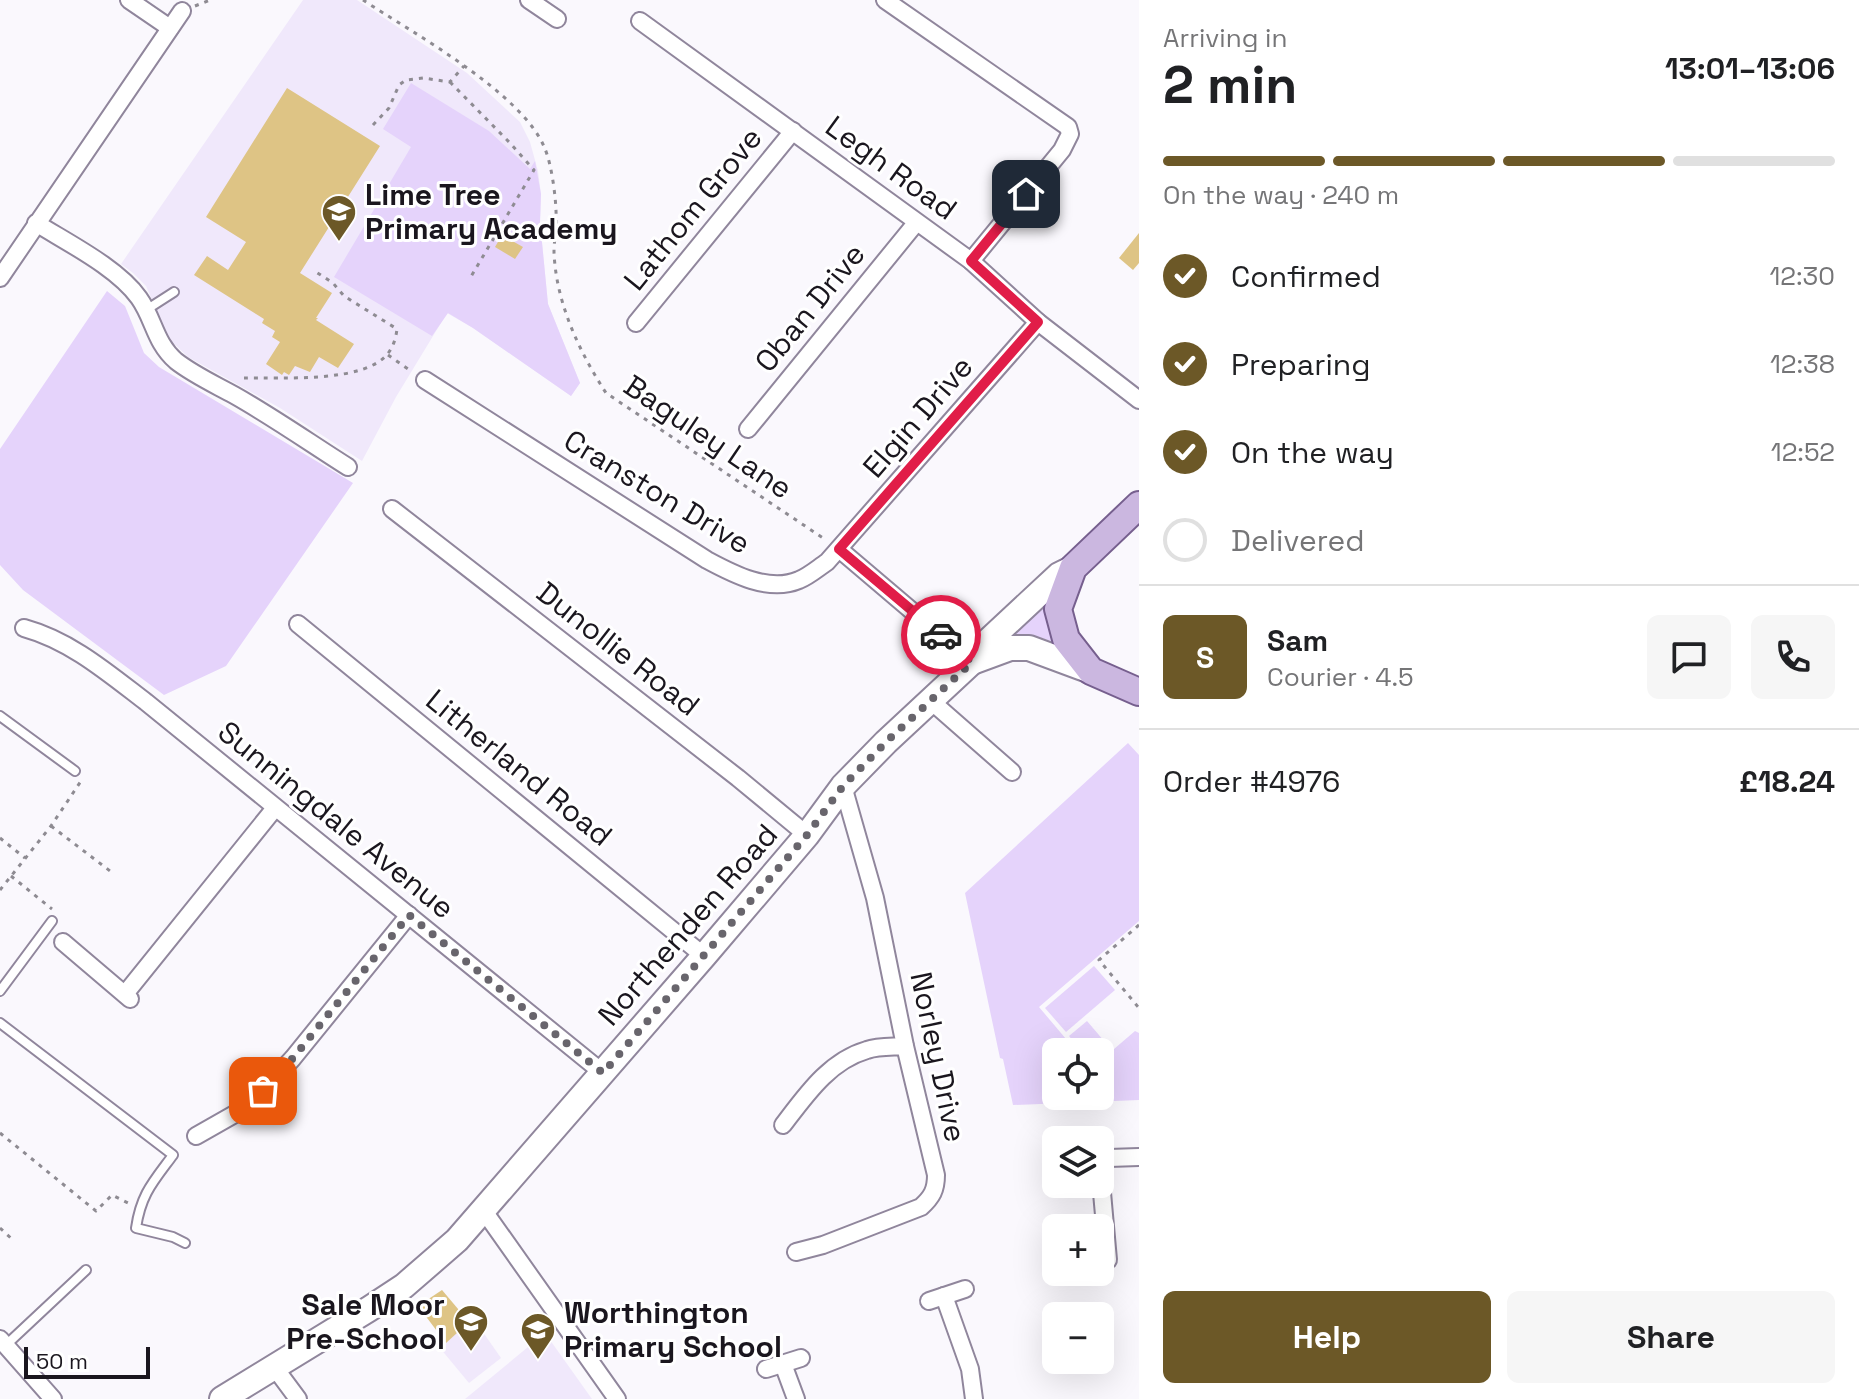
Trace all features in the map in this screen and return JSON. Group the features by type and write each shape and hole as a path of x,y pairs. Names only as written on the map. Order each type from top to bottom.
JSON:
{"main road":[{"name":"Northenden Road","path":"222,1399 404,1286 457,1240 807,835 843,786 972,662 987,642 1059,575 1073,568 1139,505"},
{"path":"1073,568 1058,609 1066,639 1091,671 1139,692"},
{"name":"Northenden Road","path":"972,662 1010,648 1029,648 1091,671"}],"street":[{"path":"129,0 170,28"},
{"path":"529,0 557,19"},
{"path":"885,0 1068,127 1070,134 1062,150 971,261"},
{"path":"3,266 182,11"},
{"name":"Legh Road","path":"640,21 971,261 1038,322 1139,400"},
{"name":"Lathom Grove","path":"636,323 793,131"},
{"path":"36,223 115,273 140,299 158,340 175,360 348,467"},
{"name":"Oban Drive","path":"748,429 916,223"},
{"name":"Elgin Drive","path":"839,549 1038,322"},
{"name":"Cranston Drive","path":"425,380 734,575 754,582 797,581 827,562 839,549"},
{"name":"Dunollie Road","path":"392,509 807,835"},
{"path":"839,549 972,662"},
{"name":"Litherland Road","path":"298,624 704,956"},
{"name":"Sunningdale Avenue","path":"24,628 70,647 146,702 603,1073"},
{"path":"931,701 1012,772"},
{"name":"Norley Drive","path":"796,1252 823,1245 921,1207 936,1189 936,1175 905,1046 875,898 843,786"},
{"path":"63,942 128,997 275,808"},
{"path":"196,1136 240,1111 263,1091 409,915"},
{"path":"783,1125 819,1080 842,1060 869,1049 905,1046"},
{"path":"1114,1158 1139,1157"},
{"path":"484,1211 617,1399"},
{"path":"965,1289 937,1299 970,1369 974,1399"},
{"path":"4,1347 53,1399"},
{"path":"766,1369 801,1358"},
{"path":"783,1364 796,1399"},
{"path":"275,1368 298,1399"}],"lane":[{"path":"146,310 174,292"},
{"path":"0,716 75,771"},
{"path":"0,991 55,917"},
{"path":"0,1023 173,1155 148,1189 139,1209 136,1228 185,1243"},
{"path":"4,1347 86,1270"}],"path":[{"name":"Baguley Lane","path":"363,0 464,66 516,107 545,149 556,218 554,250 557,286 576,340 606,393 839,549"},
{"path":"450,82 464,66"},
{"path":"373,125 389,108 399,85 406,80 423,78 450,82 534,170 469,280"},
{"path":"244,378 338,376 368,368 388,355 397,329 344,296 333,283 313,270"},
{"path":"388,355 425,380"},
{"path":"0,890 51,826 84,777 75,771"},
{"path":"51,826 114,874"},
{"path":"0,838 25,858"},
{"path":"11,876 55,917"},
{"path":"1139,925 1099,960 1139,1008"},
{"path":"0,1133 96,1211 112,1195 139,1209"},
{"path":"0,1228 13,1240"}],"shaded area":[{"name":"Lime Tree Primary Academy","path":"303,0 357,0 467,73 520,122 530,142 538,171 548,304 580,383 571,396 447,313 362,461 280,408 188,357 169,339 146,286 121,264"},
{"path":"411,83 489,131 530,169 535,161 541,194 540,222 548,304 580,383 571,396 448,313 432,336 334,277 411,147 383,129"},
{"path":"107,291 125,306 144,353 159,367 353,483 226,666 164,695 23,590 0,565 0,449"},
{"path":"1048,598 1057,643 1016,634 1015,628"},
{"path":"1128,743 1139,755 1139,921 1039,1007 1065,1038 1042,1038 1042,1104 1013,1105 965,893"},
{"path":"1094,966 1115,990 1066,1032 1045,1008"},
{"path":"1087,1021 1101,1038 1071,1038 1069,1036"},
{"path":"1135,1031 1139,1033 1139,1100 1114,1101 1114,1049"},
{"name":"Sale Moor Pre-School","path":"473,1318 501,1358 469,1383 440,1348"},
{"name":"Worthington Primary School","path":"545,1333 592,1399 465,1399"}],"building":[{"path":"287,88 380,146 300,273 332,293 316,320 354,344 338,368 319,357 310,372 295,366 289,375 284,372 282,375 266,364 280,342 272,337 275,331 262,323 264,319 194,275 207,256 228,270 246,242 206,217"},
{"path":"1139,233 1139,263 1133,270 1119,258"},
{"path":"502,235 523,247 515,259 495,247"},
{"path":"442,1290 469,1322 446,1343 418,1306"}],"way so far":[{"path":"263,1091 409,915 603,1073 807,835 843,786 972,662 941,635"}],"place":[{"name":"Lime Tree Primary Academy","path":"339,243"},
{"name":"Sale Moor Pre-School","path":"471,1353"},
{"name":"Worthington Primary School","path":"538,1361"}],"route":[{"path":"941,635 839,549 1038,322 971,261 1026,194"}]}
